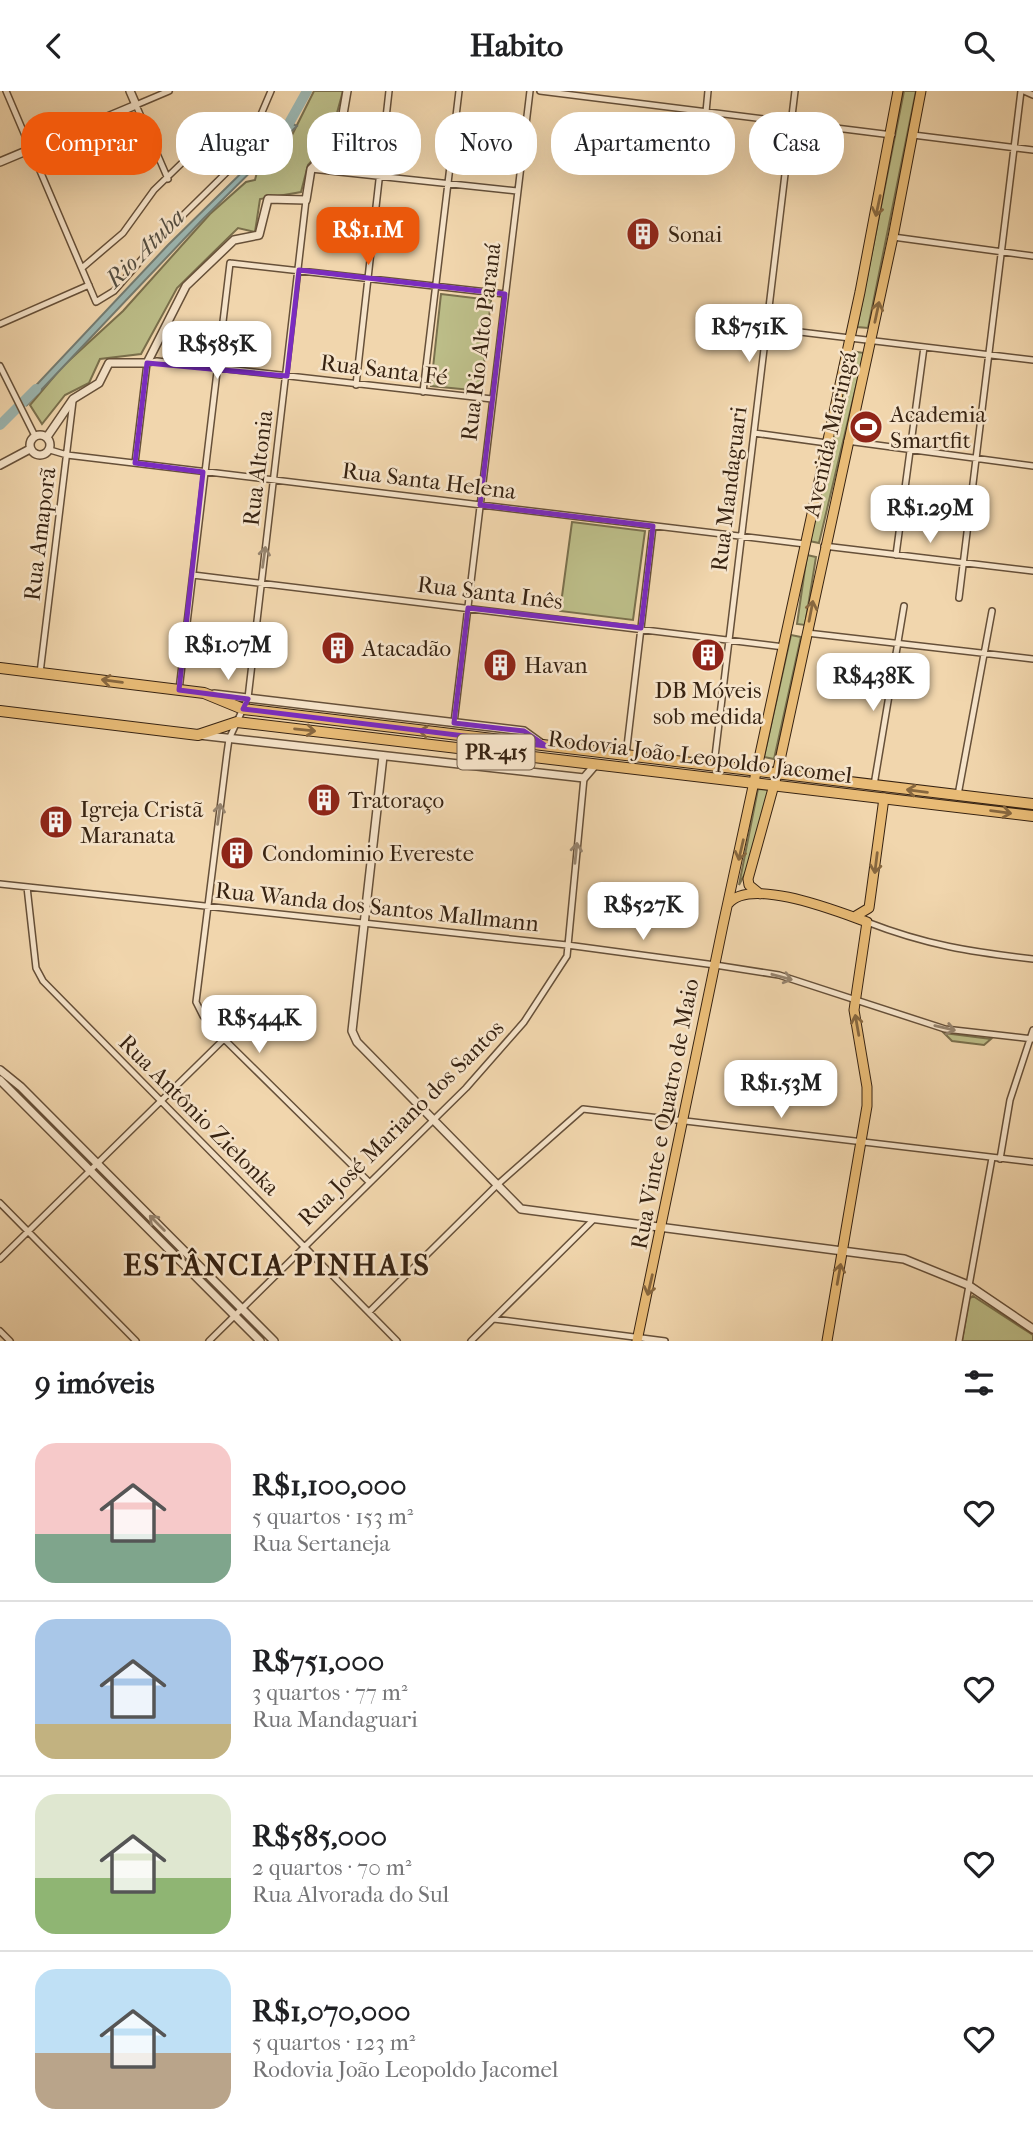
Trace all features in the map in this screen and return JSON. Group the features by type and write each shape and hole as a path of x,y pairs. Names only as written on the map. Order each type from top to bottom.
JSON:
{"highway":[{"name":"Rodovia João Leopoldo Jacomel","path":"0,668 204,692 243,709 1033,804"},
{"name":"Rodovia João Leopoldo Jacomel","path":"0,711 198,735 237,722 1033,816"}],"main road":[{"name":"Avenida Maringá","path":"758,771 892,135 898,91"},
{"name":"Avenida Maringá","path":"774,785 893,237 921,91"},
{"path":"805,544 824,547"},
{"path":"788,631 806,633"},
{"name":"Rua Vinte e Quatro de Maio","path":"637,1339 727,906 758,771"},
{"path":"760,894 749,885 748,879 774,785"},
{"path":"854,918 869,908 884,798"},
{"path":"727,906 737,896 760,894 815,903 867,922 854,1010 867,1087 863,1142 827,1341"}],"street":[{"path":"6,91 21,126"},
{"path":"130,91 168,179"},
{"path":"119,112 169,91"},
{"path":"42,175 96,302 114,291 176,222 232,167 248,145 271,91"},
{"path":"342,112 347,91"},
{"path":"356,385 389,91"},
{"path":"423,392 459,91"},
{"name":"Rua Rio Alto Paraná","path":"454,723 530,91"},
{"path":"540,91 749,117"},
{"path":"619,101 620,91"},
{"path":"706,111 708,91"},
{"name":"Rua Mandaguari","path":"792,112 795,91"},
{"path":"959,598 1014,148 1023,91 1033,95"},
{"path":"844,129 892,135"},
{"path":"913,135 1033,150"},
{"path":"0,162 21,153"},
{"path":"82,268 114,242 145,205 152,192 176,170"},
{"path":"135,463 147,363 179,296 234,240 259,235 268,199 306,200 311,175"},
{"path":"363,175 517,191"},
{"name":"Rua Mandaguari","path":"714,766 785,175"},
{"name":"Rua Altonia","path":"306,200 248,698 229,739 196,1002 202,1016 224,1039 369,1182"},
{"path":"893,237 1033,256"},
{"path":"179,689 230,263 222,250"},
{"path":"230,263 505,294"},
{"path":"0,324 89,285"},
{"path":"767,328 1033,360"},
{"path":"896,555 924,347"},
{"name":"Rua Santa Fé","path":"147,363 165,361 492,399"},
{"path":"30,449 42,455 50,450 47,437 73,399 95,388 109,363 147,363"},
{"path":"0,366 35,436"},
{"name":"Rua Amaporã","path":"40,673 73,399"},
{"path":"754,433 827,443"},
{"path":"35,436 47,437"},
{"path":"30,449 31,440 35,436"},
{"path":"847,441 1033,466"},
{"path":"0,465 30,449"},
{"name":"Rua Santa Helena","path":"50,450 67,455 203,472 805,544"},
{"path":"626,756 653,526"},
{"path":"824,547 1033,571"},
{"name":"Rua Santa Inês","path":"193,575 784,647"},
{"path":"874,785 904,606"},
{"path":"958,796 992,611"},
{"path":"806,633 1033,659"},
{"name":"Rodovia João Leopoldo Jacomel","path":"204,692 524,731 546,746"},
{"name":"Rodovia João Leopoldo Jacomel","path":"198,735 584,778"},
{"path":"383,756 352,1031 358,1042 522,1209 904,1259 968,1285 1033,1329"},
{"path":"584,778 596,764"},
{"name":"Rua José Mariano dos Santos","path":"209,1341 491,1062 524,1021 566,956 584,778"},
{"name":"Rua Wanda dos Santos Mallmann","path":"0,884 567,945 715,965 779,975 945,1029 1032,1039"},
{"name":"Rua Antônio Zielonka","path":"27,887 36,968 43,981 397,1341"},
{"path":"867,922 916,941 958,951 1033,960"},
{"path":"1000,1159 1010,1100 1033,1030"},
{"path":"0,1259 224,1039"},
{"path":"0,1070 260,1341"},
{"path":"0,1080 94,1166 274,1341"},
{"path":"369,1313 497,1185 575,1113 592,1109 1033,1162"},
{"path":"959,1341 992,1158"},
{"path":"0,1203 136,1341"},
{"path":"471,1341 593,1220"},
{"path":"494,1319 665,1341"},
{"path":"0,1331 10,1341"}],"highlighted area":[{"path":"299,270 505,294 480,505 653,526 641,628 468,608 454,723 524,731 546,746 243,709 248,699 179,690 203,472 135,463 147,363 287,376"}],"green space":[{"path":"314,91 343,91 337,112 307,112 307,169 301,192 260,199 255,232 238,228 177,288 141,354 100,359 89,383 65,395 42,424 30,405 62,367 123,311 210,214 246,182 255,180 256,175 293,175 293,133"},
{"path":"904,91 916,91 868,328 857,327"},
{"path":"441,294 491,300 481,391 431,386"},
{"path":"851,351 864,353 819,543 809,541"},
{"path":"572,522 645,531 633,620 560,611"},
{"path":"807,555 816,557 805,625 797,624"},
{"path":"791,635 801,637 774,759 764,757"},
{"path":"758,789 769,790 749,866 739,885"},
{"path":"944,1033 991,1039 984,1045 952,1041"},
{"path":"973,1296 1033,1335 1033,1341 962,1341 969,1299"}],"water":[{"path":"239,175 247,175 27,405 25,397 168,245"}],"waterway":[{"name":"Rio Atuba","path":"293,116 307,91"},
{"name":"Rio Atuba","path":"0,425 36,389"}],"place":[{"name":"Sonai","path":"643,234"},
{"name":"Academia Smartfit","path":"866,427"},
{"name":"Atacadão","path":"338,648"},
{"name":"DB Móveis sob medida","path":"708,655"},
{"name":"Havan","path":"500,665"},
{"name":"Tratoraço","path":"324,800"},
{"name":"Igreja Cristã Maranata","path":"56,822"},
{"name":"Condominio Evereste","path":"237,853"}],"district":[{"name":"ESTÂNCIA PINHAIS","path":"277,1265"}]}
